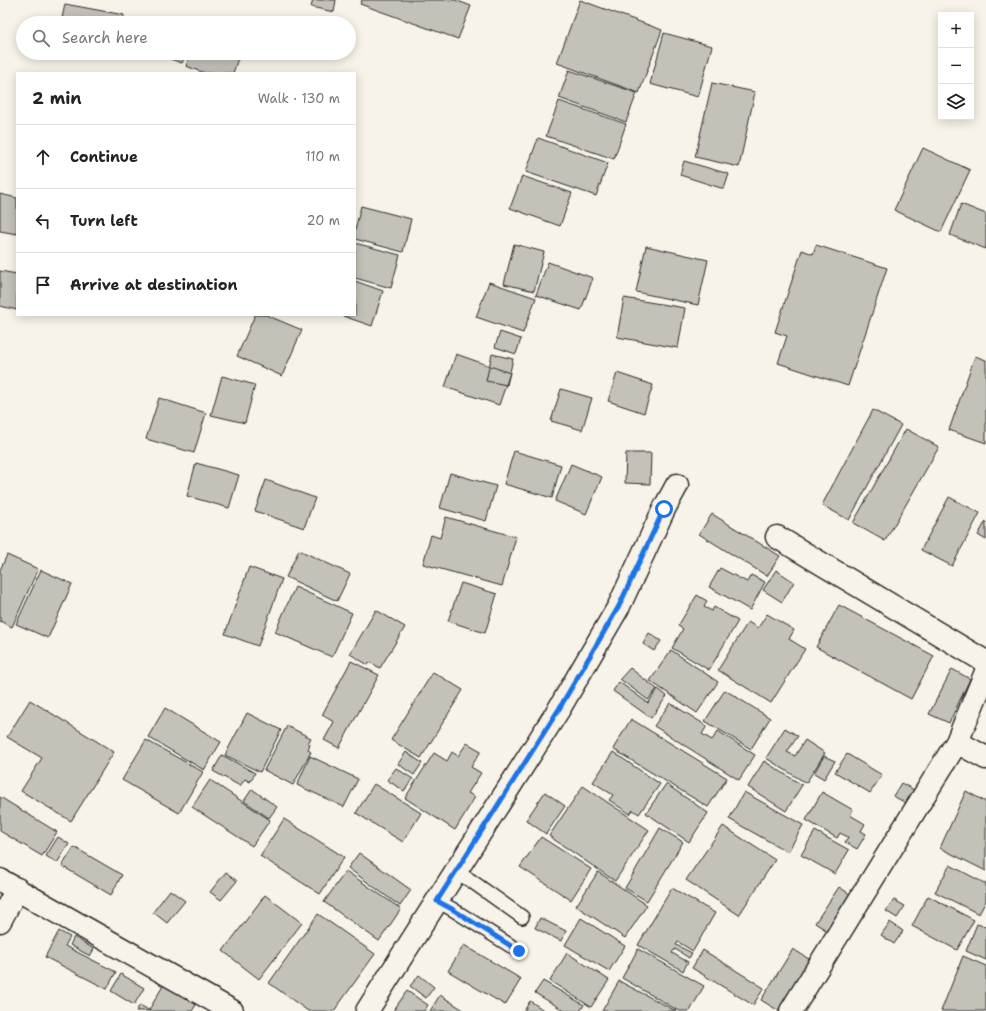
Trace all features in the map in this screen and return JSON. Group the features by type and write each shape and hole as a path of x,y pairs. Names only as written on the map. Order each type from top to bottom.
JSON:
{"street":[{"path":"367,1011 559,709 619,606 664,509 677,485"},
{"path":"777,537 986,662"},
{"path":"791,1011 957,742 986,672"},
{"path":"957,742 986,758"},
{"path":"0,921 9,885 232,1011"}],"lane":[{"path":"455,872 470,880 522,917"},
{"path":"437,901 519,951"}],"building":[{"path":"313,0 336,0 334,12 311,7"},
{"path":"362,0 455,0 471,6 458,39 360,4"},
{"path":"580,0 662,30 639,93 557,63"},
{"path":"65,4 124,15 124,16 62,16"},
{"path":"664,33 712,46 698,97 650,84"},
{"path":"173,60 183,60 182,63"},
{"path":"188,60 238,60 233,72 202,72 186,66"},
{"path":"569,70 637,93 626,122 559,98"},
{"path":"712,83 755,92 739,167 695,157"},
{"path":"559,101 626,124 614,159 546,136"},
{"path":"538,138 608,163 596,196 526,172"},
{"path":"923,148 970,170 941,232 894,210"},
{"path":"684,161 729,174 724,189 680,175"},
{"path":"522,176 572,193 560,226 510,208"},
{"path":"0,194 16,198 16,234 0,231"},
{"path":"961,204 986,214 986,249 950,235"},
{"path":"361,206 411,219 403,252 356,239 356,226"},
{"path":"356,243 400,255 391,288 356,278"},
{"path":"514,244 544,252 534,291 504,284"},
{"path":"816,245 887,268 848,386 778,363 787,336 775,332 802,250 813,254"},
{"path":"646,246 708,260 698,305 636,292"},
{"path":"548,262 593,278 581,310 536,295"},
{"path":"0,271 16,274 16,310 0,306"},
{"path":"356,281 383,291 372,326 343,316 356,316"},
{"path":"489,282 536,298 523,333 476,317"},
{"path":"624,298 685,308 678,348 617,337"},
{"path":"255,316 268,316 302,330 282,376 237,356"},
{"path":"500,332 521,339 516,354 495,347"},
{"path":"456,354 510,373 499,405 445,387"},
{"path":"492,354 513,359 507,385 486,381"},
{"path":"975,356 986,360 986,443 949,430"},
{"path":"617,373 653,385 644,413 608,401"},
{"path":"222,376 255,385 245,423 211,415"},
{"path":"561,389 592,398 582,430 551,421"},
{"path":"159,398 206,413 194,453 146,439"},
{"path":"873,410 901,425 849,520 822,505"},
{"path":"906,429 939,447 885,541 853,523"},
{"path":"514,451 561,465 552,498 504,484"},
{"path":"626,453 651,453 650,484 625,483"},
{"path":"196,463 239,475 229,508 187,496"},
{"path":"571,464 602,477 586,514 555,501"},
{"path":"450,473 496,486 486,521 440,508"},
{"path":"266,480 315,498 304,528 255,511"},
{"path":"949,497 980,513 952,566 921,550"},
{"path":"712,514 780,556 767,576 699,534"},
{"path":"446,517 516,537 502,586 423,564 431,535 440,538"},
{"path":"986,521 986,540 978,535"},
{"path":"299,550 350,574 337,601 286,577"},
{"path":"7,555 38,569 12,627 0,621 0,570"},
{"path":"249,567 282,579 258,646 225,634"},
{"path":"720,568 747,582 751,575 765,582 750,610 709,587"},
{"path":"41,570 72,584 48,638 16,624"},
{"path":"776,570 794,582 782,602 763,590"},
{"path":"461,583 497,594 485,633 448,621"},
{"path":"295,587 352,613 332,657 275,632"},
{"path":"697,595 707,601 704,607 712,611 714,607 738,621 709,670 672,648 683,629 678,626"},
{"path":"839,605 934,656 911,699 816,647"},
{"path":"376,610 405,627 380,668 370,662 368,665 350,654"},
{"path":"767,614 794,630 789,639 805,649 771,703 718,670 748,622 758,628"},
{"path":"649,633 661,641 654,651 643,644"},
{"path":"671,650 718,682 697,713 650,681"},
{"path":"351,661 379,675 339,748 324,740 334,722 322,715"},
{"path":"630,668 657,689 648,700 620,679"},
{"path":"952,669 970,679 949,723 929,714"},
{"path":"433,672 463,690 421,758 391,740"},
{"path":"619,682 648,703 658,689 667,696 651,718 613,691"},
{"path":"725,690 770,718 751,749 705,721"},
{"path":"30,700 114,752 71,821 21,791 42,758 7,737"},
{"path":"670,703 707,726 702,734 712,740 718,731 755,755 739,780 654,726"},
{"path":"165,708 221,742 204,770 148,737"},
{"path":"247,713 281,730 260,772 225,755"},
{"path":"631,719 727,778 708,807 613,749"},
{"path":"287,726 311,738 308,743 310,744 308,750 311,752 293,785 264,770"},
{"path":"785,728 798,736 787,752 795,756 805,740 825,753 806,783 766,758"},
{"path":"146,740 203,772 179,813 122,780"},
{"path":"467,743 481,751 471,767 481,773 468,793 475,797 455,830 405,798 434,753 447,761 452,752 458,756"},
{"path":"406,752 422,763 414,775 398,764"},
{"path":"613,752 660,784 639,814 633,810 630,814 609,800 613,795 593,782"},
{"path":"847,754 882,775 870,793 835,772"},
{"path":"222,755 255,773 250,782 245,779 240,786 213,771"},
{"path":"310,756 358,779 344,807 297,785"},
{"path":"824,756 835,761 824,779 814,773"},
{"path":"764,761 802,785 786,811 748,787"},
{"path":"396,768 413,779 404,791 387,780"},
{"path":"210,780 270,820 252,846 192,807"},
{"path":"901,783 916,791 908,804 893,796"},
{"path":"374,784 421,813 403,842 356,813"},
{"path":"666,784 708,813 689,842 646,813"},
{"path":"583,786 649,830 615,881 549,836"},
{"path":"252,789 277,807 269,818 244,801"},
{"path":"966,791 986,802 986,871 940,848"},
{"path":"545,792 565,806 546,834 526,820"},
{"path":"744,792 803,825 788,852 729,819"},
{"path":"822,792 853,810 850,815 865,824 861,831 866,834 857,849 845,842 848,837 840,833 837,838 806,820"},
{"path":"0,797 57,832 42,856 0,831"},
{"path":"284,819 344,857 320,894 260,856"},
{"path":"723,826 775,860 739,915 686,880"},
{"path":"660,828 683,842 647,901 625,888"},
{"path":"815,831 849,850 835,874 801,855"},
{"path":"58,837 69,844 57,863 46,856"},
{"path":"541,837 591,869 571,900 520,867"},
{"path":"74,847 122,875 111,895 62,866"},
{"path":"359,853 411,890 400,906 348,868"},
{"path":"950,865 986,884 986,901 979,914 935,892"},
{"path":"346,871 401,909 379,941 324,902"},
{"path":"226,872 237,881 221,900 210,892"},
{"path":"598,872 647,905 625,938 576,906"},
{"path":"839,887 853,896 829,932 815,923"},
{"path":"672,888 715,913 693,951 678,942 676,945 692,953 689,958 675,949 672,953 688,962 683,971 638,945"},
{"path":"170,890 185,901 167,923 153,912"},
{"path":"265,895 302,923 259,979 223,951"},
{"path":"928,896 974,920 957,950 912,926"},
{"path":"894,900 905,906 897,918 886,911"},
{"path":"318,914 375,954 334,1011 308,1011 269,983"},
{"path":"540,918 566,931 561,941 535,928"},
{"path":"581,918 625,946 609,971 565,945"},
{"path":"890,922 903,931 894,944 881,935"},
{"path":"977,924 986,927 986,960 966,951"},
{"path":"59,931 70,937 65,946 116,972 107,989 45,957"},
{"path":"74,937 94,949 90,956 70,945"},
{"path":"464,945 521,979 505,1005 448,971"},
{"path":"638,949 704,986 690,1011 679,1011 622,978"},
{"path":"793,949 812,961 781,1011 779,1011 761,1000"},
{"path":"703,950 764,988 753,1005 692,968"},
{"path":"567,953 609,980 591,1007 550,981"},
{"path":"963,956 986,966 986,1011 941,1011"},
{"path":"121,974 144,988 134,1005 111,991"},
{"path":"419,975 434,987 426,998 410,986"},
{"path":"543,981 584,1005 580,1011 565,1011 535,993"},
{"path":"619,981 676,1011 602,1011"},
{"path":"164,984 197,1003 192,1011 149,1010"},
{"path":"407,991 428,1005 424,1011 393,1011"},
{"path":"440,995 465,1011 430,1011"},
{"path":"530,1001 545,1011 524,1011"},
{"path":"140,1005 150,1011 136,1011"}],"route":[{"path":"519,951 437,901 559,709 619,606 664,509"}]}
